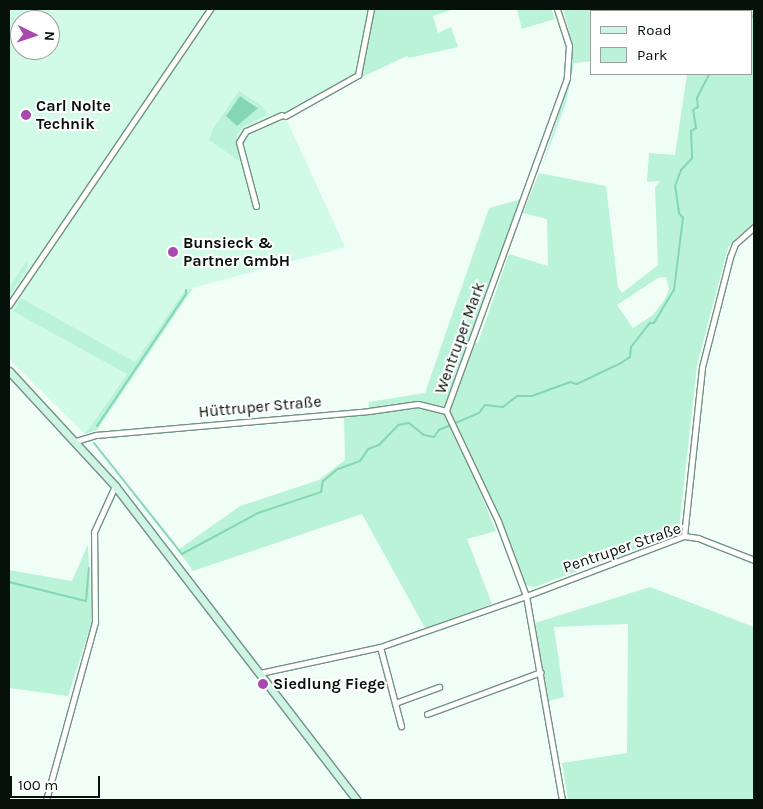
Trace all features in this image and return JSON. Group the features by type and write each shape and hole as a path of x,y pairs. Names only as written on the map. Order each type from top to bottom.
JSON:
{"main road":[{"path":"9,371 76,441 115,486 357,800"}],"street":[{"path":"9,305 210,9"},
{"path":"256,206 239,142 246,131 284,115 358,75 371,9"},
{"name":"Wentruper Mark","path":"557,9 569,46 567,78 446,411 498,521 526,596 541,672 562,800"},
{"path":"684,536 702,367 730,257 735,244 754,227"},
{"name":"Hüttruper Straße","path":"76,441 96,435 369,411 418,404 446,411"},
{"path":"46,800 95,622 94,532 115,486"},
{"name":"Pentruper Straße","path":"526,596 684,536 698,538 754,560"},
{"path":"260,673 380,647 526,596"},
{"path":"380,647 401,726"},
{"path":"427,714 541,672"},
{"path":"395,703 439,687"}],"shaded area":[{"path":"9,9 375,9 360,79 285,116 345,247 185,290 85,434 9,359"},
{"path":"240,96 258,108 237,126 226,116"}],"green space":[{"path":"375,9 454,9 433,16 438,33 451,27 458,47 409,58 407,56 360,78"},
{"path":"551,9 555,19 522,29 517,10"},
{"path":"563,9 754,9 754,223 734,240 728,248 697,365 679,528 670,536 535,587 525,585 475,467 471,470 496,531 467,539 492,604 425,628 362,514 193,571 178,550 240,506 319,480 345,460 344,417 368,414 369,402 425,393 489,208 522,199 471,342 478,343 509,254 548,266 547,219 523,213 539,173 606,186 618,287 622,293 658,265 655,188 660,181 647,182 649,153 675,155 687,75 753,75 753,10 590,10 590,61 574,63 566,103 541,170 570,78 573,47","holes":["666,277 669,289 665,299 653,315 633,328 617,305 658,278"]},
{"path":"239,91 262,106 267,115 244,126 236,135 239,161 209,140 213,129","holes":["240,96 258,106 237,126 226,116"]},
{"path":"27,260 28,266 9,296 9,288"},
{"path":"193,288 97,430 85,434 127,374 18,314 14,311 21,298 135,362 185,290"},
{"path":"88,544 92,622 68,696 9,688 9,570 72,581"},
{"path":"650,587 754,627 754,800 568,800 562,763 627,753 628,624 554,627 564,697 549,701 535,623"}],"waterway":[{"path":"94,443 182,554 258,513 321,492 323,481 338,469 360,461 368,449 379,445 398,425 409,423 424,435 434,437 439,430 479,413 485,405 503,407 517,396 532,396 570,382 577,384 621,363 630,357 631,347 650,323 654,323 674,290 683,218 679,213 675,186 681,170 692,158 691,131 696,128 693,110 698,107 697,98 708,75"},
{"path":"97,426 186,294 186,290"},
{"path":"9,582 86,601 89,568"}],"place":[{"name":"Carl Nolte Technik","path":"26,115"},
{"name":"Bunsieck & Partner GmbH","path":"173,252"},
{"name":"Siedlung Fiege","path":"263,684"}]}
